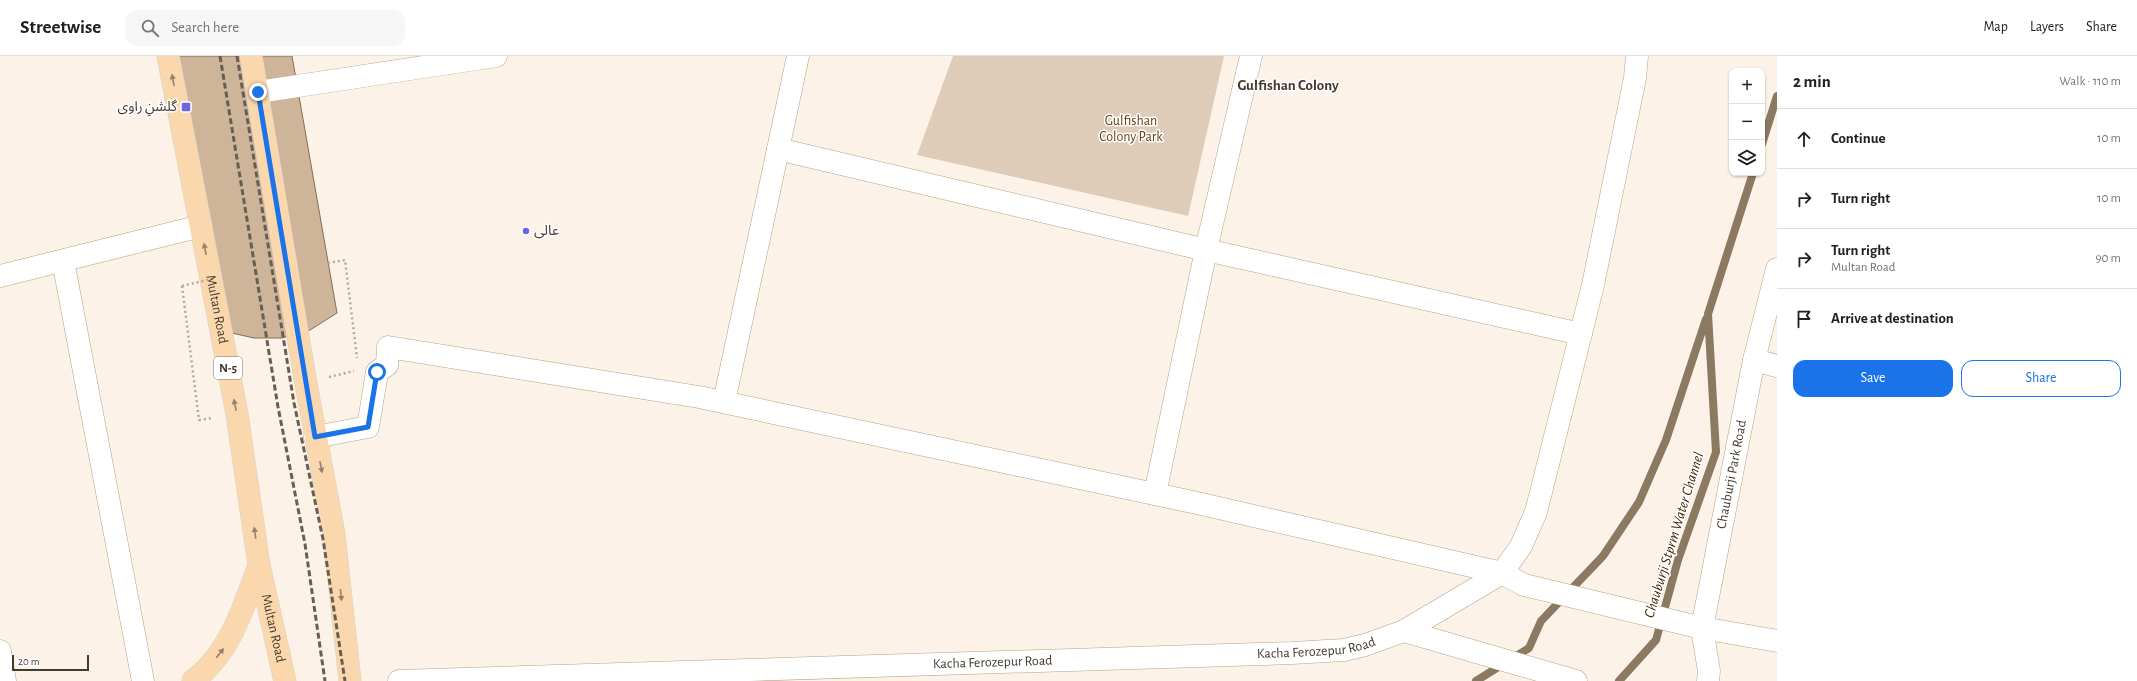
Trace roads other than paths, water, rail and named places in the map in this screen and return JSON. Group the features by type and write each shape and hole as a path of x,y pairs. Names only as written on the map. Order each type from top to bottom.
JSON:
{"main road":[{"name":"Multan Road","path":"168,56 237,414 259,565 285,681"},
{"path":"251,56 315,437 334,534 350,681"},
{"path":"193,681 214,661 233,633 259,565"}],"street":[{"path":"258,92 496,56"},
{"path":"724,402 798,56"},
{"path":"1155,494 1206,250 1251,56"},
{"path":"1502,573 1521,546 1536,512 1581,334 1635,78 1637,56"},
{"path":"778,149 1206,250 1581,334"},
{"path":"0,276 201,226"},
{"path":"63,261 143,681"},
{"name":"Chauburji Park Road","path":"1708,681 1709,671 1697,626 1754,360 1777,269"},
{"path":"315,437 368,427 377,372 387,365 388,347 724,402 1155,494 1502,573 1524,585 1697,626 1777,641"},
{"path":"1754,360 1777,366"},
{"name":"Kacha Ferozepur Road","path":"399,681 1292,653 1344,650 1414,633 1502,573"},
{"path":"1414,633 1576,681"},
{"path":"0,651 5,681"}],"waterway":[{"name":"Chauburji Stprm Water Channel","path":"1763,140 1777,96"},
{"name":"Chauburji Stprm Water Channel","path":"1619,681 1656,640 1678,560 1716,452 1708,314 1752,176"},
{"path":"1476,681 1529,648 1541,621 1603,556 1639,502 1666,440 1706,319"}],"railway":[{"path":"220,56 278,407 305,544 325,681"},
{"path":"237,56 294,403 323,539 345,681"}],"place":[{"name":"گلشنِ راوی","path":"186,107"},
{"name":"عالی","path":"526,231"}],"district":[{"name":"Gulfishan Colony","path":"1288,85"}],"park label":[{"name":"Gulfishan Colony Park","path":"1131,130"}]}
